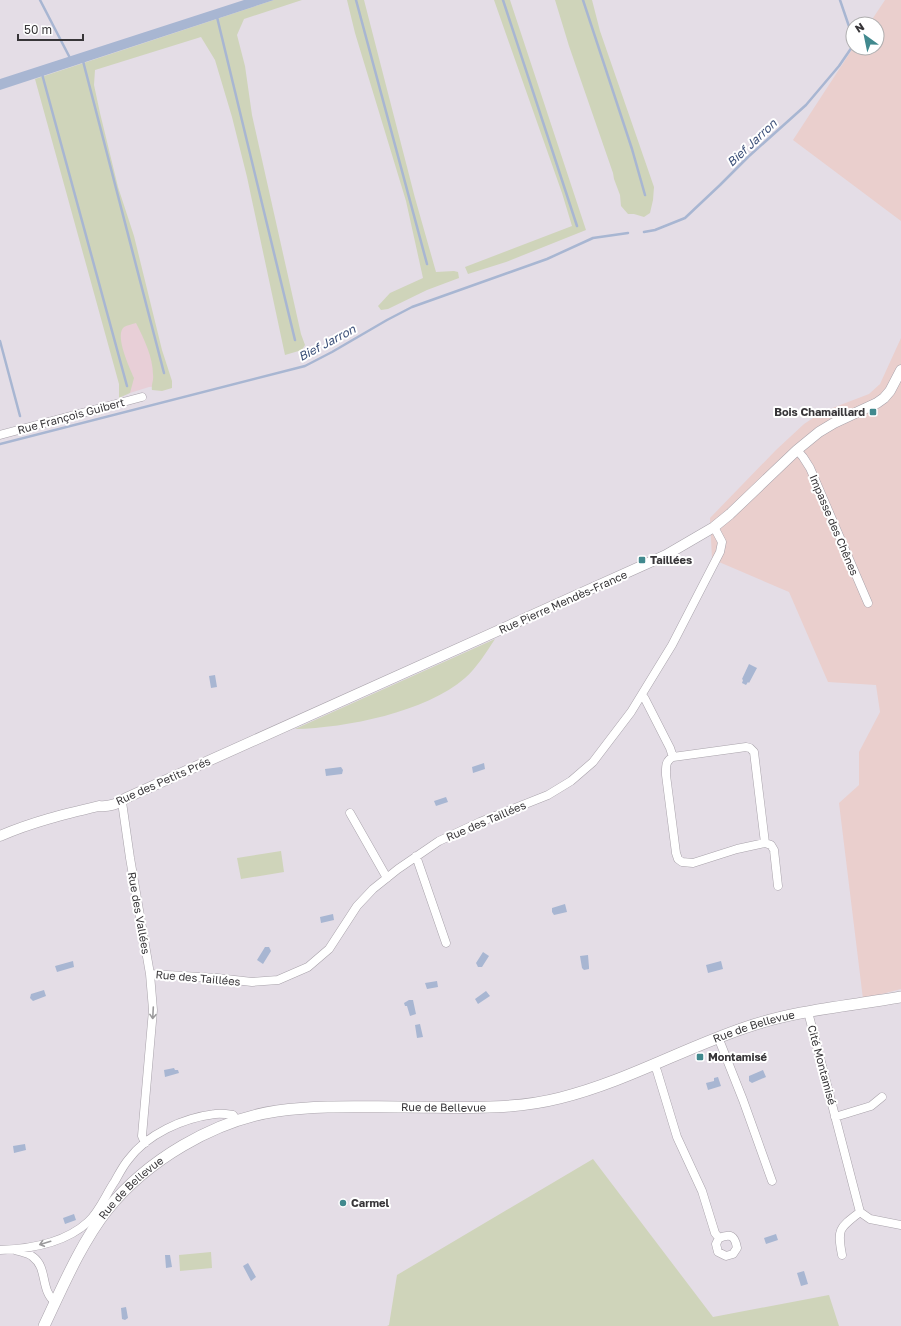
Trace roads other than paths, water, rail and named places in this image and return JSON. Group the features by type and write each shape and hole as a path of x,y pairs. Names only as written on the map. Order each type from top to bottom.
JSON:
{"main road":[{"name":"Rue de Bellevue","path":"44,1326 93,1231 108,1209 149,1169 173,1151 209,1131 237,1120 265,1113 300,1108 460,1108 515,1105 546,1101 567,1096 612,1081 718,1037 768,1020 901,997"}],"street":[{"name":"Rue Pierre Mendès-France","path":"277,730 666,555 714,527 730,514 797,450 819,432 834,423 877,403 898,385 901,370"},
{"name":"Rue François Guibert","path":"0,435 142,398"},
{"name":"Impasse des Chênes","path":"797,450 810,468 868,603"},
{"name":"Rue des Taillées","path":"150,974 217,978 252,982 278,980 308,967 329,949 357,906 387,878 416,856 439,841 480,822 548,795 571,781 593,762 631,712 672,645 720,552 722,542 714,527"},
{"path":"642,695 649,706 673,757"},
{"name":"Rue des Petits Prés","path":"0,836 45,819 122,802 126,798 277,730"},
{"path":"766,843 754,752 752,750 746,747 673,757 667,761 666,775 678,859 682,862 694,863 737,849 766,843 774,850 778,886"},
{"name":"Rue des Vallées","path":"122,802 150,974 153,1010 142,1136 145,1143"},
{"path":"350,813 387,878"},
{"path":"416,856 446,943"},
{"name":"Cité Montamisé","path":"808,1012 860,1212"},
{"path":"718,1037 743,1100 772,1181"},
{"path":"653,1064 657,1071 677,1137 702,1191 715,1233 719,1238"},
{"name":"Cité Montamisé","path":"835,1117 871,1106 882,1097"},
{"path":"0,1250 45,1245 76,1231 89,1221 128,1159 145,1143 165,1129 198,1117 216,1114 233,1115 237,1120"},
{"path":"842,1255 838,1237 843,1224 860,1212 870,1220 901,1225"},
{"path":"13,1249 33,1256 41,1266 45,1286 50,1298 56,1302"}],"water":[{"path":"244,0 274,0 0,90 0,79"},
{"path":"749,664 757,668 749,683 748,682 746,685 742,683 742,679"},
{"path":"215,675 217,687 211,688 209,676"},
{"path":"484,763 485,769 473,773 472,767"},
{"path":"341,767 343,770 342,774 326,776 325,769"},
{"path":"446,797 448,802 436,806 434,801"},
{"path":"565,904 567,912 554,915 552,908"},
{"path":"333,914 334,920 321,923 320,917"},
{"path":"265,947 269,947 271,951 263,964 257,960"},
{"path":"483,952 489,956 482,967 478,967 476,963"},
{"path":"588,955 589,969 584,970 582,968 580,956"},
{"path":"73,961 74,967 57,972 55,966"},
{"path":"721,961 723,969 708,973 706,965"},
{"path":"437,981 438,987 427,989 425,983"},
{"path":"44,990 46,996 33,1001 30,998 31,994"},
{"path":"486,991 490,996 478,1004 475,999"},
{"path":"409,1000 413,1000 416,1014 410,1016 407,1006 405,1006 404,1003"},
{"path":"420,1024 423,1037 417,1038 415,1025"},
{"path":"174,1068 175,1070 178,1070 179,1073 165,1077 164,1070"},
{"path":"763,1070 766,1077 752,1083 749,1081 749,1076"},
{"path":"718,1077 721,1086 708,1090 706,1083 714,1081 714,1078"},
{"path":"25,1144 26,1150 14,1153 13,1146"},
{"path":"74,1214 76,1220 65,1224 63,1218"},
{"path":"776,1234 778,1240 766,1244 764,1238"},
{"path":"165,1255 170,1255 172,1267 166,1268"},
{"path":"248,1263 256,1277 251,1281 243,1266"},
{"path":"804,1271 808,1284 801,1286 797,1273"},
{"path":"126,1307 128,1318 125,1320 122,1319 121,1308"}],"waterway":[{"path":"40,0 70,58"},
{"path":"356,0 427,264"},
{"path":"503,0 577,226"},
{"path":"583,0 632,149 645,195"},
{"name":"Bief Jarron","path":"840,0 845,16"},
{"path":"217,17 295,340"},
{"name":"Bief Jarron","path":"644,232 655,230 685,218 748,157 806,105 846,56"},
{"path":"83,61 164,373"},
{"path":"42,74 127,386"},
{"name":"Bief Jarron","path":"0,444 305,366 412,307 547,259 593,238 628,233"},
{"path":"0,341 20,416"}],"place":[{"name":"Bois Chamaillard","path":"873,412"},
{"name":"Taillées","path":"642,560"},
{"name":"Montamisé","path":"700,1057"},
{"name":"Carmel","path":"343,1203"}]}
